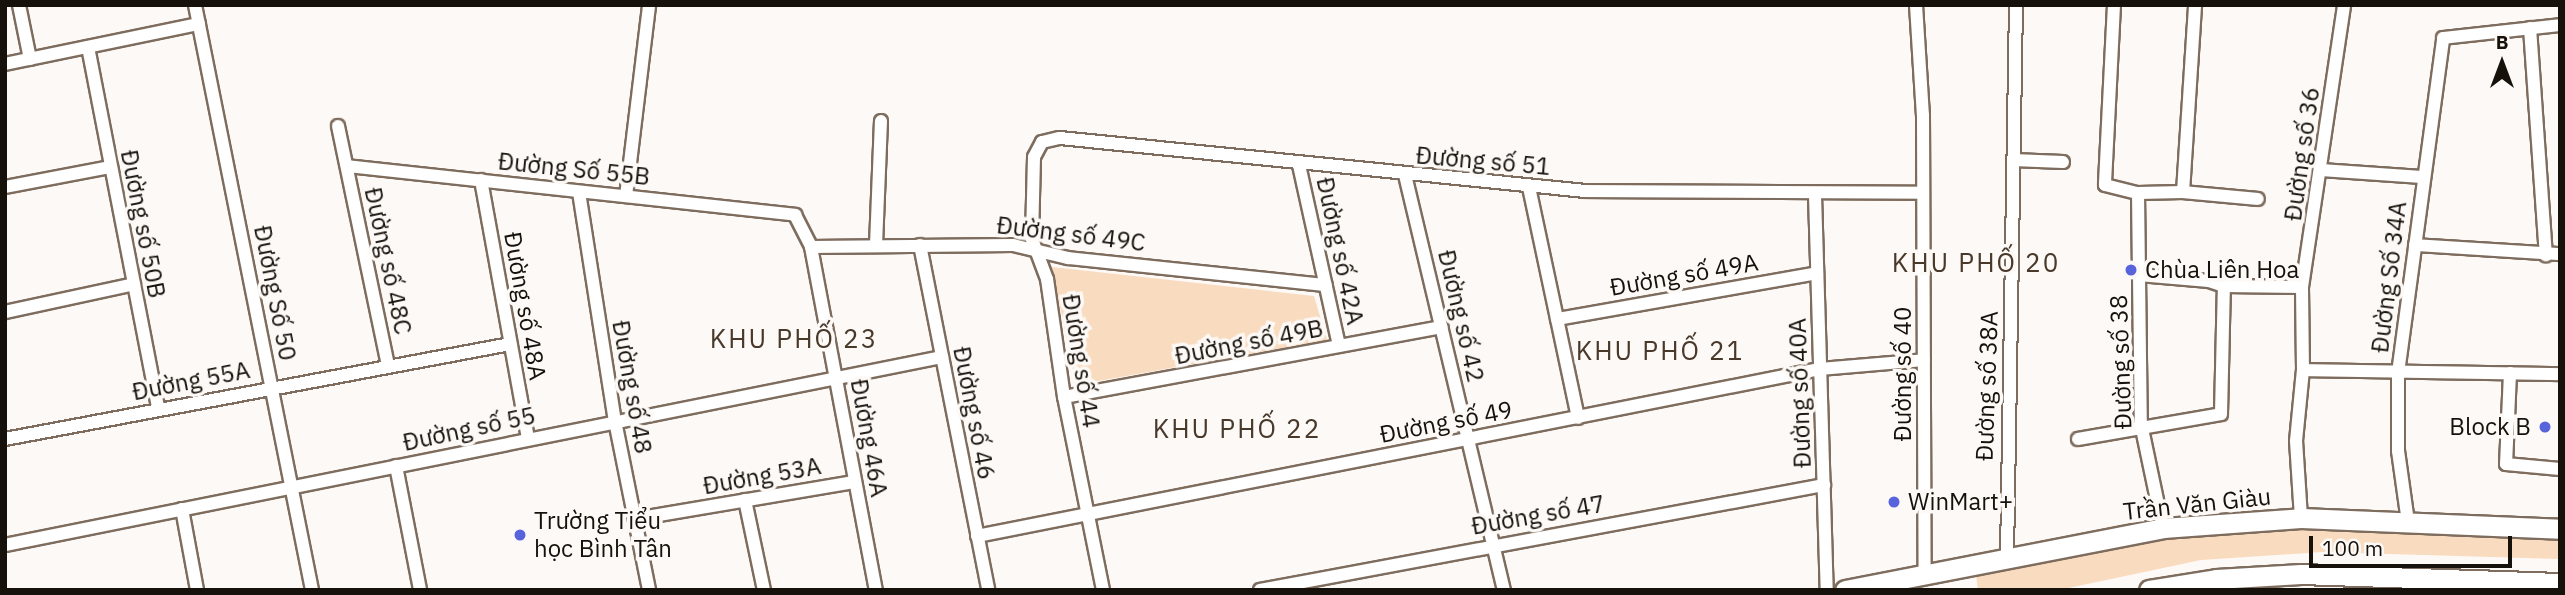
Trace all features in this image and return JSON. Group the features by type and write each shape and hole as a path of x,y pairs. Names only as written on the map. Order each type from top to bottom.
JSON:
{"main road":[{"name":"Trần Văn Giàu","path":"1845,590 1899,586 1925,574 2163,528 2301,518 2560,528"},
{"path":"2149,590 2216,579 2301,574 2560,583"}],"street":[{"path":"19,5 30,59"},
{"name":"Đường Số 50","path":"195,5 312,590"},
{"path":"626,196 649,5"},
{"name":"Đường số 40","path":"1916,5 1923,193 1925,574"},
{"name":"Đường số 38A","path":"2007,558 2016,5"},
{"path":"2114,5 2105,185 2138,193 2183,192 2258,199"},
{"path":"2183,192 2195,5"},
{"name":"Đường số 36","path":"2301,518 2297,441 2303,370 2302,287 2344,5"},
{"path":"5,64 199,24"},
{"path":"2415,245 2553,254 2530,28 2560,25"},
{"name":"Đường Số 34A","path":"2408,522 2398,451 2398,373 2422,177 2443,38 2530,28"},
{"name":"Đường số 50B","path":"88,47 158,408"},
{"path":"876,245 881,121"},
{"name":"Đường số 48C","path":"338,127 388,365"},
{"name":"Đường số 51","path":"1042,142 1060,138 1529,187 1815,195 1923,193"},
{"name":"Đường số 44","path":"1042,142 1034,157 1034,247 1047,279 1064,397 1103,590"},
{"path":"2013,160 2063,162"},
{"name":"Đường số 42A","path":"1299,165 1339,346"},
{"name":"Đường Số 55B","path":"347,166 795,215"},
{"path":"5,187 110,167"},
{"path":"2321,170 2422,177"},
{"name":"Đường số 42","path":"1405,175 1504,590"},
{"name":"Đường số 48A","path":"481,180 528,439"},
{"path":"1529,187 1578,418"},
{"name":"Đường số 48","path":"579,192 615,421 649,590"},
{"name":"Đường số 38","path":"2138,193 2141,425 2163,528"},
{"name":"Đường số 40A","path":"1815,195 1827,590"},
{"name":"Đường 46A","path":"795,215 811,247 876,590"},
{"name":"Đường số 46","path":"920,245 988,590"},
{"name":"Đường số 49C","path":"811,247 1034,247 1068,258 1326,285"},
{"name":"Đường số 49A","path":"1557,318 1817,273"},
{"path":"2139,275 2209,281 2224,286 2302,287"},
{"path":"5,312 134,284"},
{"path":"2078,439 2141,425 2221,414 2224,286"},
{"name":"Đường số 49B","path":"1064,397 1441,327"},
{"name":"Đường 55A","path":"5,439 272,386 510,344"},
{"name":"Đường số 55","path":"5,545 942,356"},
{"name":"Đường số 49","path":"977,536 1820,369 1924,360"},
{"path":"2303,370 2560,374"},
{"path":"2510,373 2507,464 2560,469"},
{"path":"396,466 420,590"},
{"name":"Đường 53A","path":"635,519 854,482"},
{"name":"Đường số 47","path":"1260,590 1824,485"},
{"path":"745,500 764,590"},
{"path":"182,509 197,590"}],"shaded area":[{"path":"1052,267 1314,296 1327,340 1076,385"},
{"path":"2310,525 2560,535 2560,559 2322,552 2201,560 2059,590 1978,590 1976,575 2117,545 2214,531"}],"place":[{"name":"Chùa Liên Hoa","path":"2131,270"},
{"name":"Block B","path":"2545,427"},
{"name":"WinMart+","path":"1894,502"},
{"name":"Trường Tiểu học Bình Tân","path":"520,535"}],"district":[{"name":"KHU PHỐ 20","path":"1976,263"},
{"name":"KHU PHỐ 23","path":"794,339"},
{"name":"KHU PHỐ 21","path":"1660,351"},
{"name":"KHU PHỐ 22","path":"1237,429"}]}
